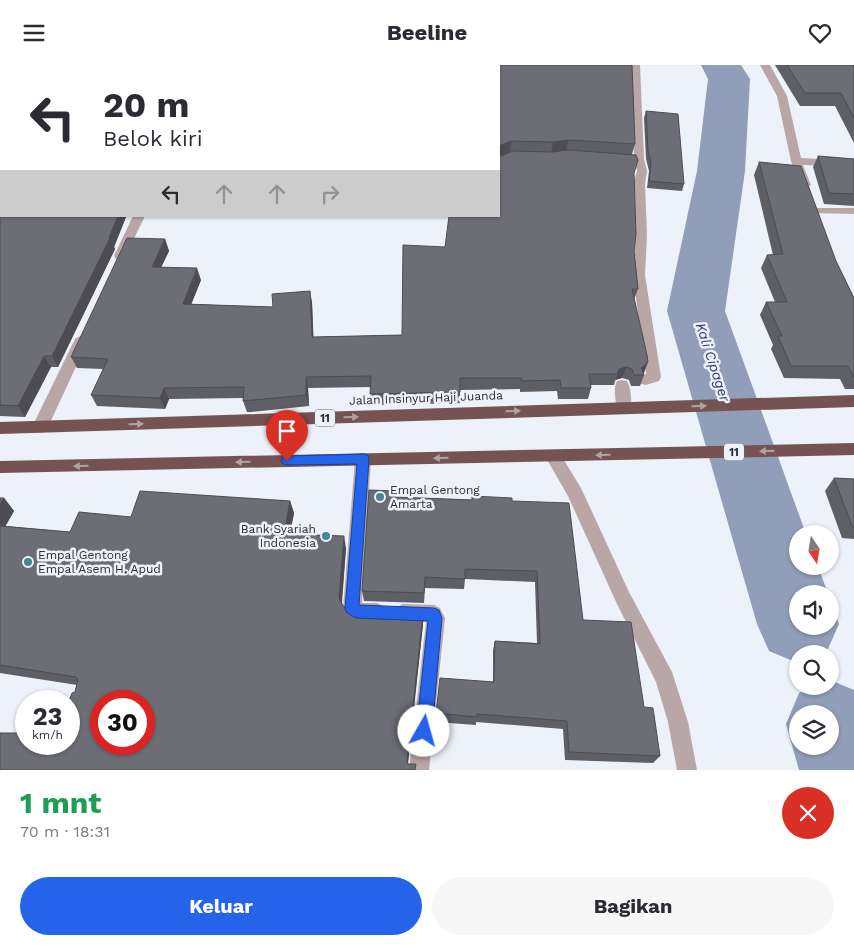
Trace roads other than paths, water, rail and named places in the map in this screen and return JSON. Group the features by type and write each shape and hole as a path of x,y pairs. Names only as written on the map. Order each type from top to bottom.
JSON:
{"highway":[{"name":"Jalan Insinyur Haji Juanda","path":"0,428 854,401"},
{"name":"11","path":"0,467 854,449"}],"street":[{"path":"635,65 642,171 639,184 641,226 639,275 654,377 646,380"},
{"path":"765,65 782,96 796,161 813,207 854,211"},
{"path":"626,160 640,161"},
{"path":"796,161 854,164"},
{"path":"114,270 139,217"},
{"path":"40,427 85,332"},
{"path":"622,385 624,407"},
{"path":"553,456 575,493 623,598 665,679 678,722 687,770"},
{"path":"363,459 352,609 356,611 434,615 436,618 419,770"}],"waterway":[{"name":"Kali Cipager","path":"721,65 729,79 721,171 696,311 789,596"},
{"name":"Kali Cipager","path":"839,752 845,770"}],"place":[{"name":"Empal Gentong Amarta","path":"380,497"},
{"name":"Bank Syariah Indonesia","path":"326,536"},
{"name":"Empal Gentong Empal Asem H. Apud","path":"28,562"}]}
